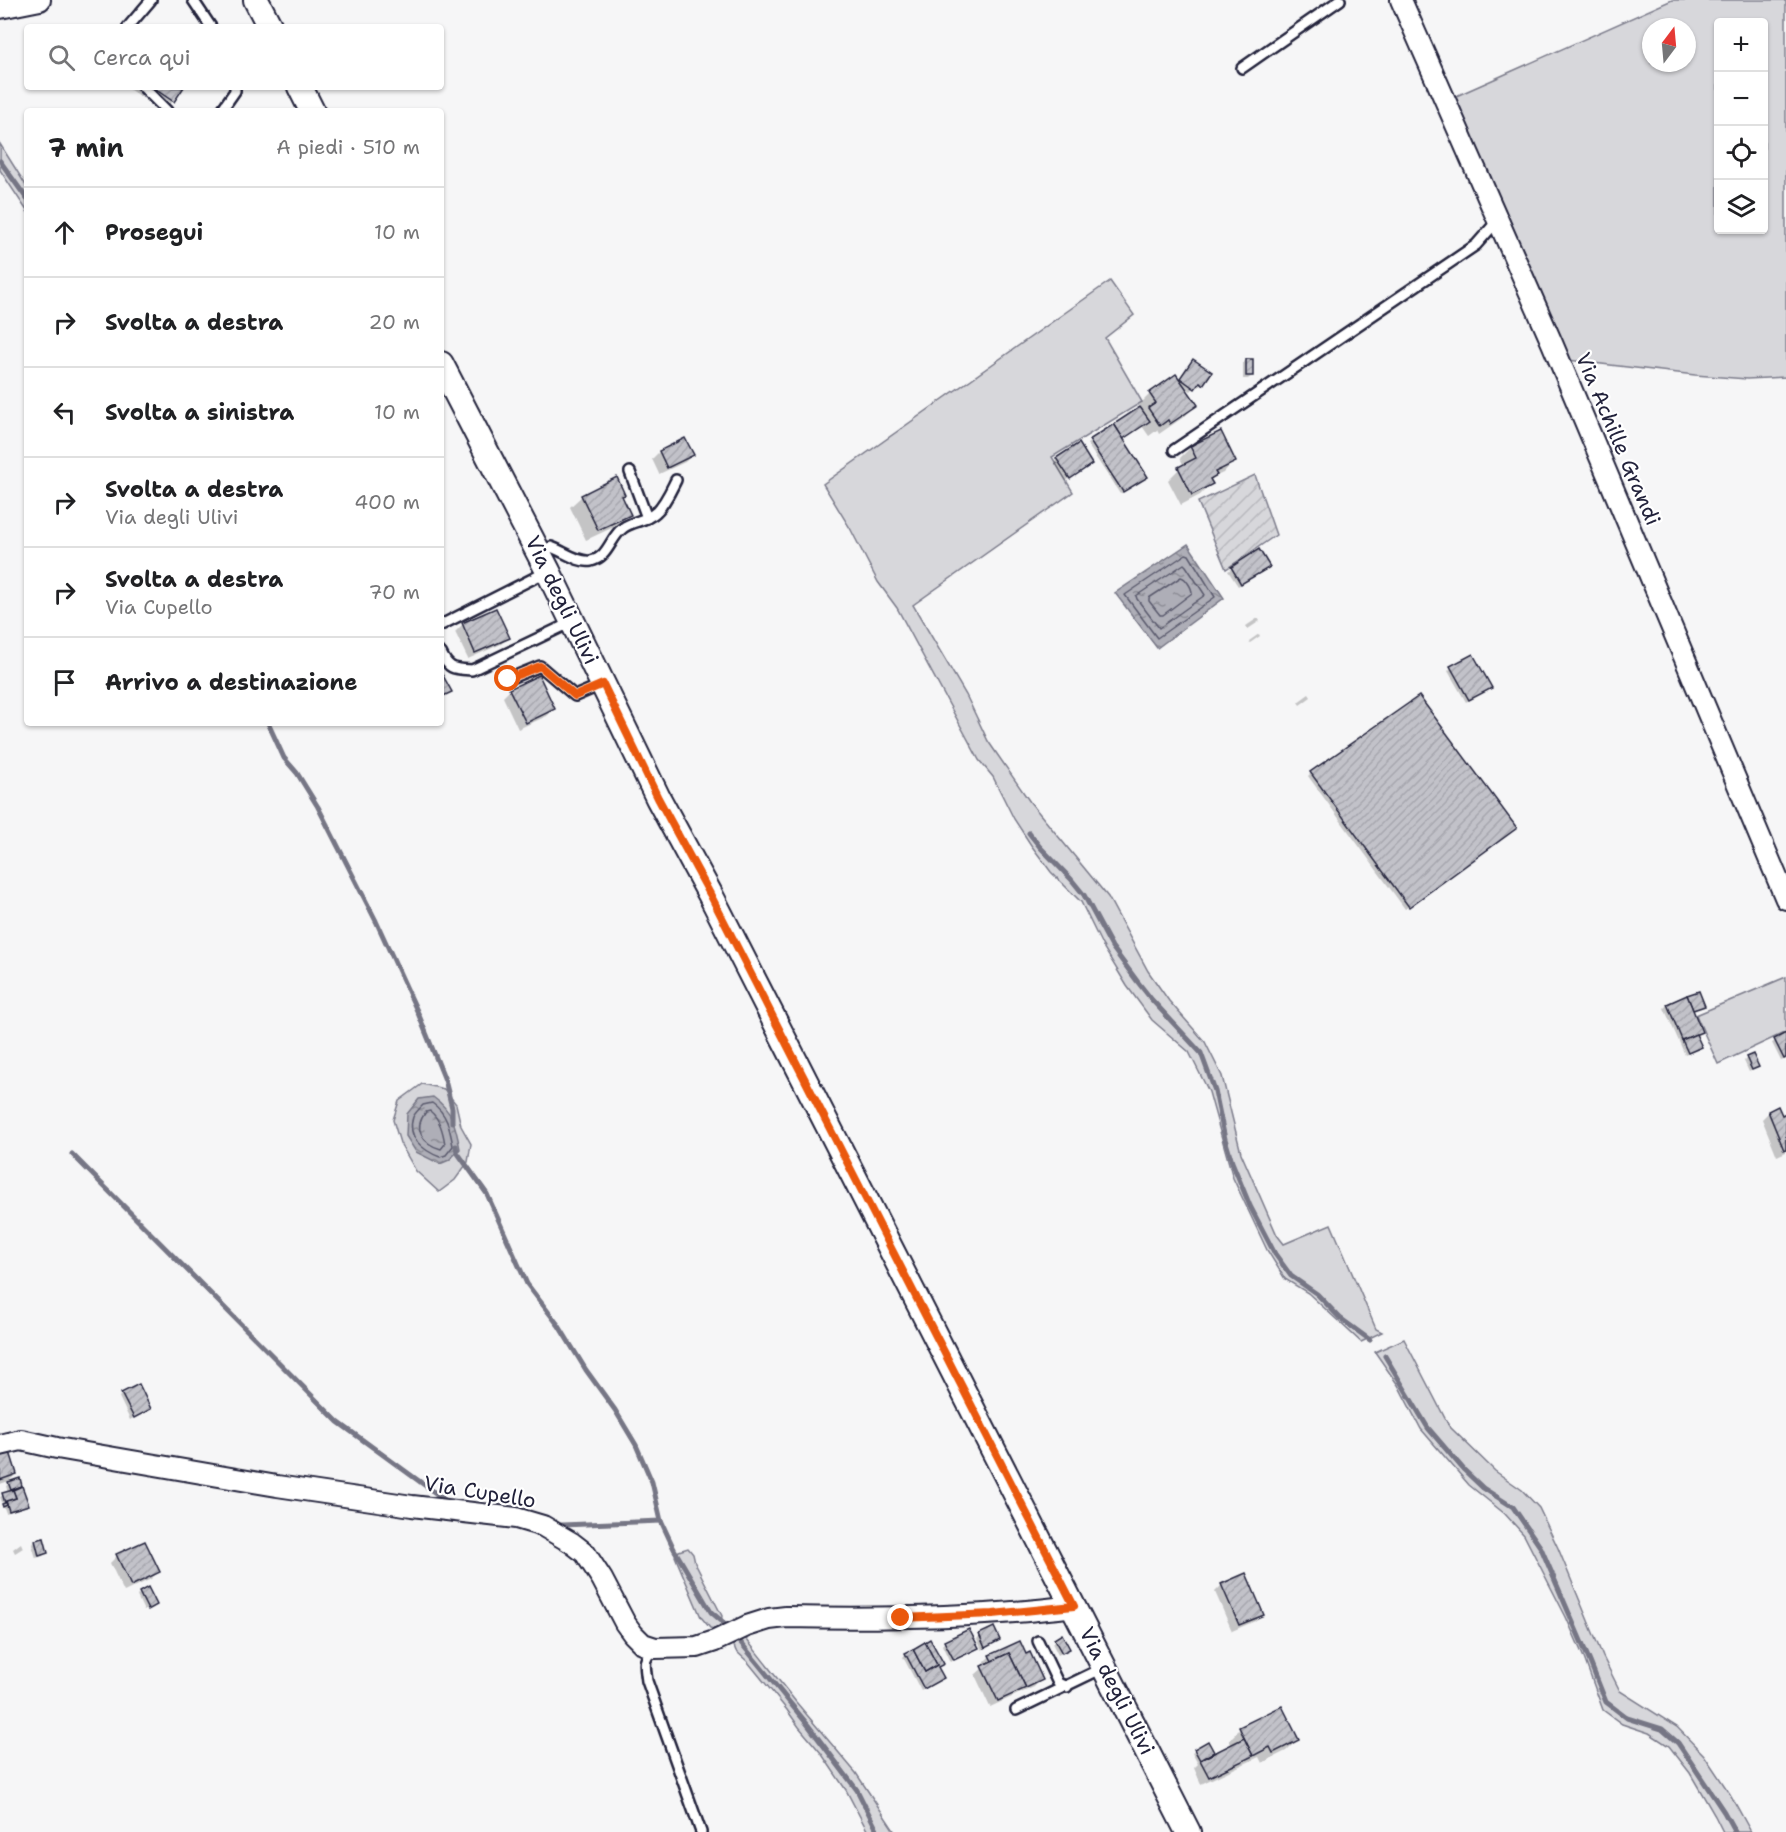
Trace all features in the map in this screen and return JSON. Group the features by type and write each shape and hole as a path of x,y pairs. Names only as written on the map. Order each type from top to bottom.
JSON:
{"street":[{"path":"0,8 40,0"},
{"path":"256,0 268,24"},
{"name":"Via Achille Grandi","path":"1401,0 1552,343 1786,899"},
{"path":"302,90 310,108"},
{"name":"Via degli Ulivi","path":"444,370 544,561 658,798 710,894 1188,1832"},
{"name":"Via Cupello","path":"0,1445 21,1440 277,1486 412,1506 516,1518 543,1526 559,1534 585,1553 633,1634 643,1644 655,1648"},
{"path":"655,1648 697,1647 747,1626 769,1619 786,1617 901,1618 993,1614 1074,1606"}],"lane":[{"path":"131,24 151,0"},
{"path":"193,0 209,24"},
{"path":"1242,68 1340,0"},
{"path":"146,90 164,108"},
{"path":"224,108 235,90"},
{"path":"1174,450 1476,245 1498,220"},
{"path":"630,472 647,518"},
{"path":"444,623 544,561 551,547 579,560 591,561 601,556 623,527 656,512 676,480"},
{"path":"444,660 446,664 454,669 472,670 573,622"},
{"path":"508,679 540,666 575,696 603,684"},
{"path":"1038,1641 1058,1683 1067,1687"},
{"path":"655,1648 647,1655 645,1665 647,1681 701,1832"},
{"path":"1016,1710 1105,1667"}],"shaded area":[{"path":"1672,0 1786,0 1786,377 1747,379 1695,375 1568,360 1454,97"},
{"path":"0,144 24,182 24,206 0,170"},
{"path":"1110,281 1134,315 1105,338 1142,402 1052,457 1073,492 913,605 966,695 988,741 1030,802 1108,897 1148,971 1169,1001 1205,1042 1222,1076 1241,1153 1277,1235 1284,1244 1331,1224 1376,1329 1382,1332 1361,1342 1308,1293 1285,1279 1267,1250 1233,1178 1209,1092 1189,1052 1152,1020 1127,986 1102,945 1081,902 1051,872 1014,819 993,777 979,760 897,608 878,582 850,528 823,484"},
{"path":"1255,475 1276,535 1226,569 1198,502"},
{"path":"1786,977 1786,1032 1718,1064 1696,1015"},
{"path":"422,1084 444,1089 456,1104 461,1126 471,1144 468,1162 455,1180 439,1192 416,1171 400,1143 393,1120 399,1101"},
{"path":"1404,1339 1449,1426 1495,1471 1522,1490 1539,1508 1620,1691 1677,1727 1704,1755 1730,1794 1751,1832 1723,1832 1690,1773 1669,1746 1649,1733 1622,1724 1603,1710 1566,1617 1524,1535 1505,1514 1469,1485 1421,1429 1398,1385 1375,1352"},
{"path":"688,1548 722,1616 721,1624 715,1629 710,1628 701,1617 675,1556 679,1551"},
{"path":"743,1635 856,1773 895,1832 868,1832 846,1790 821,1753 748,1662 736,1651 732,1641"}],"water":[{"path":"1188,544 1224,598 1157,648 1115,593"},
{"path":"433,1097 449,1114 460,1149 449,1160 440,1164 416,1152 406,1136 407,1114 419,1099"}],"building":[{"path":"156,90 182,90 174,102"},
{"path":"1193,359 1212,372 1203,385 1200,382 1195,389 1180,378"},
{"path":"1246,359 1253,359 1253,376 1246,376"},
{"path":"1176,374 1198,405 1170,424 1168,420 1160,426 1148,408 1156,403 1149,393"},
{"path":"1140,407 1150,421 1123,439 1114,424"},
{"path":"1114,424 1148,477 1123,492 1089,440"},
{"path":"1221,431 1236,462 1215,472 1217,475 1210,479 1213,484 1192,495 1178,467 1196,458 1190,446"},
{"path":"685,438 694,455 667,468 659,451"},
{"path":"1079,443 1092,464 1070,479 1056,458"},
{"path":"617,477 625,495 622,496 631,515 598,530 581,495"},
{"path":"1259,549 1270,567 1241,584 1231,567"},
{"path":"496,608 510,638 475,653 462,623"},
{"path":"1473,654 1492,688 1469,700 1450,666"},
{"path":"539,675 555,709 526,723 509,689"},
{"path":"444,677 452,692 444,696"},
{"path":"1419,696 1517,828 1409,907 1310,772"},
{"path":"1699,991 1705,1006 1693,1010 1687,995"},
{"path":"1687,995 1702,1032 1682,1040 1667,1004"},
{"path":"1786,1033 1786,1058 1784,1059 1774,1039"},
{"path":"1696,1034 1702,1047 1688,1053 1682,1040"},
{"path":"1753,1054 1759,1067 1752,1070 1746,1057"},
{"path":"1778,1106 1782,1115 1786,1113 1786,1149 1784,1150 1768,1111"},
{"path":"139,1384 151,1409 134,1418 121,1393"},
{"path":"10,1452 17,1474 0,1480 0,1456"},
{"path":"20,1478 22,1486 11,1490 8,1482"},
{"path":"22,1486 29,1505 9,1511 6,1501 16,1498 13,1490"},
{"path":"13,1490 16,1498 6,1501 7,1505 3,1507 2,1504 5,1503 2,1493"},
{"path":"44,1538 48,1553 39,1556 35,1540"},
{"path":"145,1541 160,1572 131,1586 116,1554"},
{"path":"1246,1573 1264,1615 1239,1625 1221,1584"},
{"path":"148,1587 157,1605 148,1610 139,1592"},
{"path":"994,1627 1000,1640 985,1648 979,1634"},
{"path":"969,1629 979,1648 954,1660 944,1641"},
{"path":"1062,1634 1070,1649 1062,1653 1054,1639"},
{"path":"930,1639 944,1664 938,1667 944,1678 924,1689 905,1653 913,1649 925,1672 937,1665 925,1642"},
{"path":"1020,1641 1026,1654 1030,1652 1043,1680 1026,1688 1009,1653 992,1661 989,1655"},
{"path":"925,1642 937,1665 925,1672 913,1649"},
{"path":"1009,1653 1026,1688 998,1701 981,1666"},
{"path":"1282,1706 1299,1740 1273,1753 1270,1747 1253,1756 1239,1727"},
{"path":"1244,1738 1253,1756 1209,1777 1200,1760"},
{"path":"1208,1741 1214,1752 1200,1760 1194,1749"}],"waterway":[{"path":"0,161 24,195"},
{"path":"269,726 284,758 297,773 318,807 376,921 418,1013 445,1080 452,1108 452,1122"},
{"path":"1029,833 1084,895 1112,947 1137,981 1201,1053 1215,1091 1232,1162 1250,1206 1275,1254 1291,1276 1317,1294 1340,1318 1370,1340"},
{"path":"456,1146 457,1152 487,1194 527,1284 559,1326 636,1445 652,1482 661,1521 674,1549 711,1612 724,1623"},
{"path":"72,1154 338,1422 445,1500"},
{"path":"1385,1356 1428,1428 1464,1470 1483,1488 1513,1507 1541,1548 1606,1702 1627,1718 1662,1729 1678,1743 1735,1832"},
{"path":"562,1525 661,1521"},
{"path":"737,1638 808,1725 857,1790 878,1832"}],"route":[{"path":"508,679 540,666 575,696 603,684 658,798 710,894 1074,1606 993,1614 901,1618"}]}
